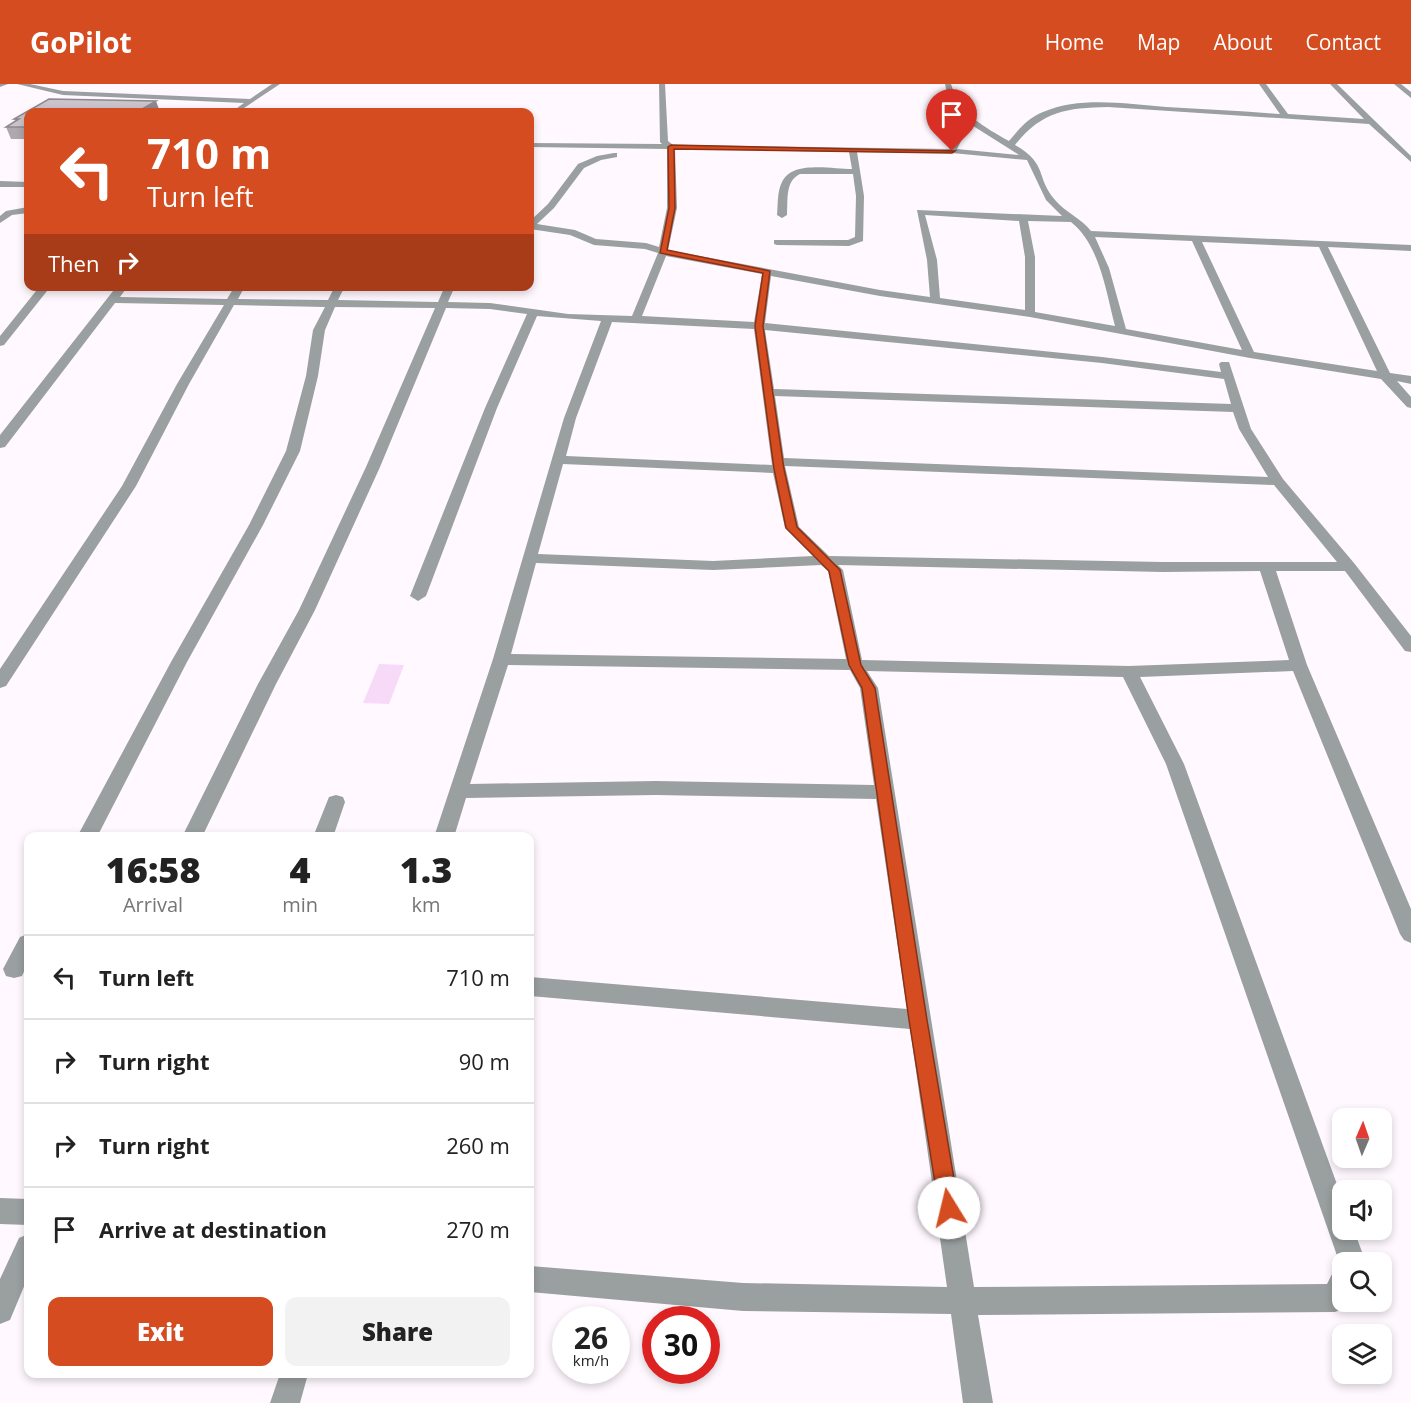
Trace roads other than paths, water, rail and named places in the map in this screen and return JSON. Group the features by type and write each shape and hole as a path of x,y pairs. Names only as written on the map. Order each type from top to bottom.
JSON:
{"street":[{"path":"0,85 5,84"},
{"path":"20,84 63,93 251,101"},
{"path":"241,108 277,84"},
{"path":"663,84 664,142 671,147"},
{"path":"948,84 953,100 969,119 1030,158 1040,174 1050,200 1074,219 1088,234 1107,279 1121,330"},
{"path":"1262,84 1285,115"},
{"path":"1333,84 1411,160"},
{"path":"1397,84 1411,96"},
{"path":"1010,145 1030,123 1049,113 1079,105 1285,115 1371,122"},
{"path":"952,151 969,119"},
{"path":"534,145 952,151 1030,158"},
{"path":"534,222 551,207 578,166 597,157 671,147"},
{"path":"636,318 663,252 672,208 671,147"},
{"path":"777,242 857,242 860,239 862,217 853,150"},
{"path":"782,215 785,185 791,173 799,171 855,172"},
{"path":"0,184 24,185"},
{"path":"0,220 9,213 24,211"},
{"path":"935,300 932,260 920,212 1074,219"},
{"path":"1023,218 1030,256 1030,314"},
{"path":"534,227 572,232 594,242 646,246 663,252 880,293 1030,314 1250,355 1411,380"},
{"path":"1088,234 1411,248"},
{"path":"1196,239 1250,355"},
{"path":"1322,244 1385,376 1411,404"},
{"path":"767,271 759,326 779,465 792,528 822,560 835,570 855,665 869,688 978,1403"},
{"path":"0,343 42,291"},
{"path":"0,444 119,291"},
{"path":"0,682 129,486 183,384 237,291"},
{"path":"90,832 179,662 256,525 293,451 312,376 319,330 338,291"},
{"path":"194,832 267,684 312,600 377,458 448,291"},
{"path":"112,300 490,306 568,317 636,318 759,326 1102,360 1229,376"},
{"path":"418,596 491,408 533,312"},
{"path":"445,832 501,659 570,418 608,318"},
{"path":"1218,349 1245,429 1278,481 1349,566 1411,647"},
{"path":"769,392 1239,408"},
{"path":"558,460 1278,481"},
{"path":"530,558 731,566 770,566 822,560 1267,568 1349,566"},
{"path":"1267,568 1299,665 1411,934"},
{"path":"501,659 1129,672 1299,665"},
{"path":"1129,672 1174,764 1349,1252"},
{"path":"457,791 656,788 884,792"},
{"path":"325,832 336,802"},
{"path":"14,969 24,950"},
{"path":"534,987 918,1020"},
{"path":"0,1211 24,1212"},
{"path":"0,1310 24,1256"},
{"path":"534,1279 743,1297 964,1301 1332,1298"},
{"path":"285,1403 293,1378"}]}
